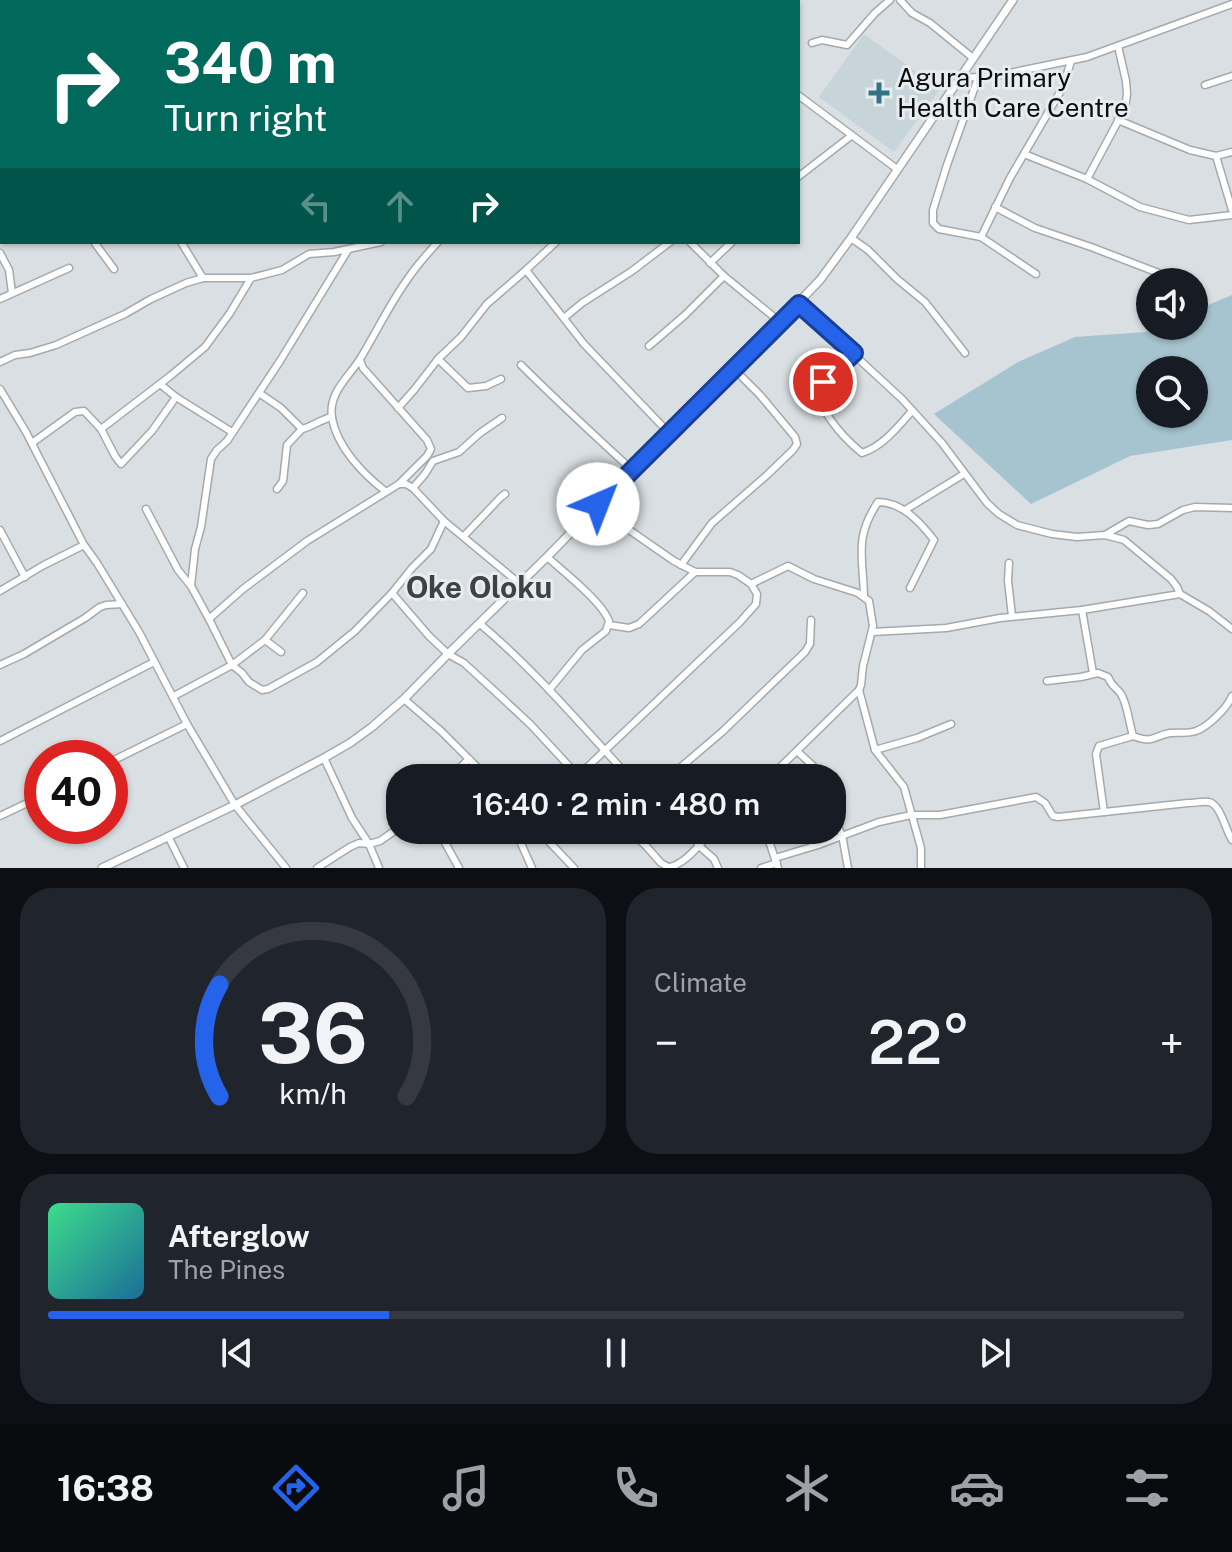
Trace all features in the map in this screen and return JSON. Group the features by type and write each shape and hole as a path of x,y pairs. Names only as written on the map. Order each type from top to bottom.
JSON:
{"street":[{"path":"812,43 822,40 847,45 890,0"},
{"path":"900,0 912,13 930,23 973,58"},
{"path":"107,867 324,758 372,727 404,699 820,280 1013,0"},
{"path":"961,78 978,78 1071,61 1232,4"},
{"path":"1087,179 1125,108 1127,94 1118,46"},
{"path":"981,237 1063,87 1071,61"},
{"path":"1205,85 1232,76"},
{"path":"978,78 947,165 933,223 939,229 981,237 1036,274"},
{"path":"800,97 897,169"},
{"path":"1118,120 1190,150 1216,156 1232,152"},
{"path":"800,175 851,136"},
{"path":"1024,154 1087,179 1140,207 1189,220 1232,213 1216,156"},
{"path":"995,207 1035,228 1146,268"},
{"path":"851,238 925,302 965,353"},
{"path":"95,244 114,269"},
{"path":"182,244 203,278"},
{"path":"0,362 56,345 174,288 203,278 251,278 282,270 309,254 372,244"},
{"path":"385,491 340,440 332,417 333,403 336,392 360,360 407,279 436,244"},
{"path":"398,408 487,304 554,244"},
{"path":"564,318 667,244"},
{"path":"692,244 724,276 780,322"},
{"path":"710,263 730,244"},
{"path":"191,586 213,454 227,441 259,393 348,249"},
{"path":"0,253 9,270 12,293"},
{"path":"0,299 69,268"},
{"path":"526,270 604,366 669,433"},
{"path":"649,346 724,276"},
{"path":"101,429 205,347 251,278"},
{"path":"799,304 884,381 942,443 987,503 999,514 1017,525 1052,534 1077,537 1105,535 1124,540 1171,579 1180,594 1232,629"},
{"path":"854,353 823,382 818,393 825,412 854,446 862,453 874,449 911,412"},
{"path":"438,359 465,387 486,386 501,379"},
{"path":"209,619 307,541 399,484 427,456 431,449 427,440 363,368 360,360"},
{"path":"521,365 632,470"},
{"path":"681,565 712,523 797,444 795,437 734,369"},
{"path":"160,384 232,432"},
{"path":"0,389 32,443 84,545 122,604 235,805 286,868"},
{"path":"259,393 281,408 302,429"},
{"path":"32,443 81,410 101,429 121,464 152,431 176,397"},
{"path":"277,489 283,481 287,445 302,429 332,417"},
{"path":"413,488 433,461 459,452 502,418"},
{"path":"905,510 964,474"},
{"path":"399,484 413,488 444,521 520,584"},
{"path":"464,536 505,494"},
{"path":"864,596 860,545 864,528 878,502 905,510 935,542 910,588"},
{"path":"591,764 754,608 757,594 751,584 730,572 695,572 681,565 625,527 598,504"},
{"path":"1105,535 1129,521 1158,524 1195,507 1232,508"},
{"path":"146,509 232,665 262,690 317,662 355,631 431,549 444,521"},
{"path":"0,530 25,577"},
{"path":"0,591 84,545"},
{"path":"547,557 594,599 609,618 609,625 603,634 582,650 549,690"},
{"path":"1009,563 1012,616"},
{"path":"751,584 788,566 823,583 864,596 869,601 873,626 859,690 784,764"},
{"path":"609,625 629,628 639,624 695,572"},
{"path":"174,696 232,665 265,640 303,593"},
{"path":"392,593 412,619 448,654 464,663 500,696 567,764"},
{"path":"872,632 946,628 1180,594"},
{"path":"0,665 24,654 100,607 122,604"},
{"path":"1082,610 1093,673"},
{"path":"684,764 805,652 810,644 811,620"},
{"path":"480,624 504,644 617,764"},
{"path":"265,640 281,652"},
{"path":"0,741 154,662"},
{"path":"1047,681 1093,673 1108,677 1110,684 1121,695 1133,736"},
{"path":"859,690 875,750 901,782 921,848 921,868"},
{"path":"1104,812 1096,754 1099,746 1133,736 1152,740 1169,733 1195,732 1230,708 1232,696"},
{"path":"404,699 474,764"},
{"path":"128,753 187,724"},
{"path":"875,750 951,724"},
{"path":"797,751 811,764"},
{"path":"324,758 379,868"},
{"path":"464,764 469,759"},
{"path":"846,834 911,815 940,815 1036,797 1045,803 1053,816 1210,802 1222,815 1223,824 1232,840"},
{"path":"0,816 24,805"},
{"path":"168,836 184,868"},
{"path":"317,868 350,847 380,841 386,837"},
{"path":"446,844 459,868"},
{"path":"521,844 532,868"},
{"path":"551,844 574,868"},
{"path":"644,844 670,868 698,845 714,859 718,868"},
{"path":"770,844 777,863"},
{"path":"761,868 820,844"},
{"path":"844,844 848,868"}],"shaded area":[{"name":"Agura Primary Health Care Centre","path":"864,34 940,89 894,152 819,97"},
{"path":"1232,295 1232,440 1130,456 1031,504 934,414 1018,362 1075,337 1136,333 1136,340 1208,340 1208,305"}],"place":[{"name":"Agura Primary Health Care Centre","path":"879,93"}],"district":[{"name":"Oke Oloku","path":"479,588"}],"route":[{"path":"598,504 799,304 854,353 823,382"}]}
